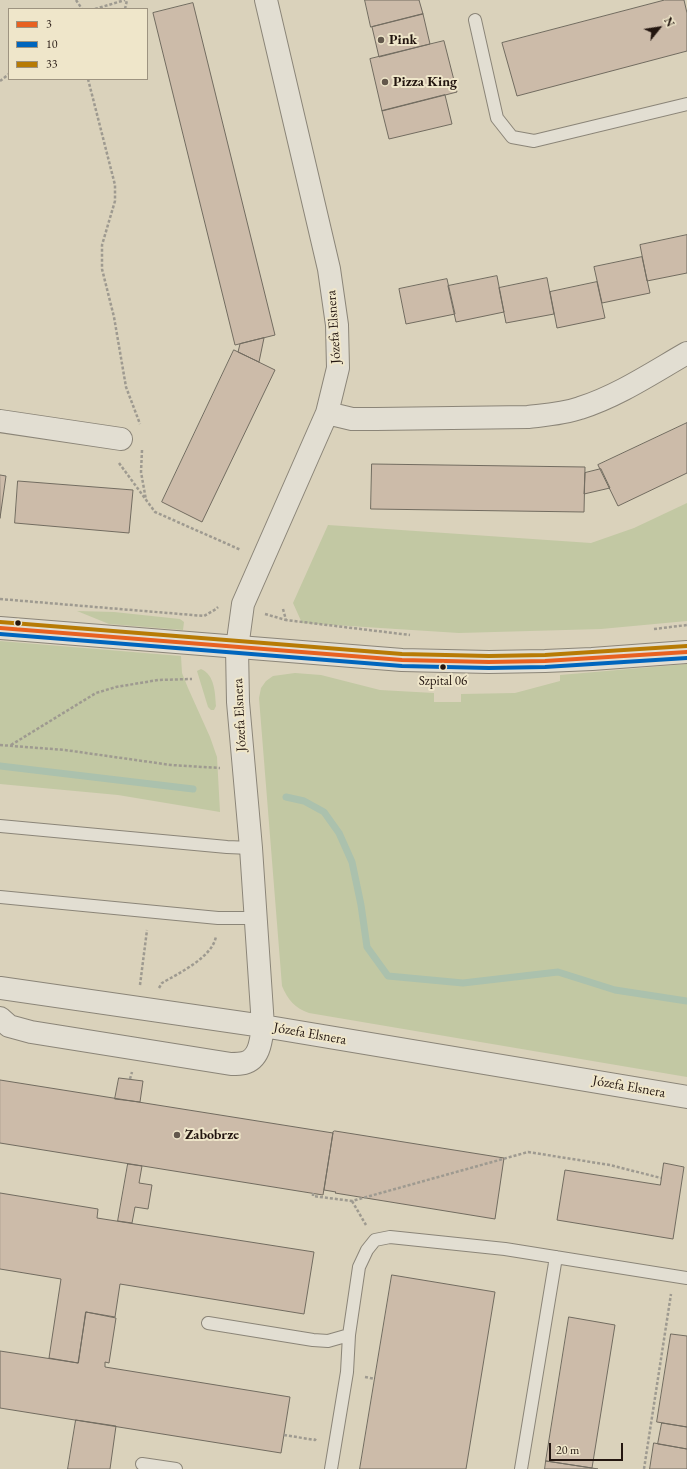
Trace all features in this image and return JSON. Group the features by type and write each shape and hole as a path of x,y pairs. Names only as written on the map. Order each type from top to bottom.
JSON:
{"street":[{"name":"Józefa Elsnera","path":"266,0 329,269 337,325 338,368 327,414 288,499 243,604 237,648 238,702 262,1026 687,1097"},
{"path":"327,414 352,419 528,417 553,414 579,409 608,397 687,353"},
{"path":"0,421 121,439"},
{"path":"0,628 402,660 489,662 592,659 687,652"},
{"path":"0,988 262,1026 260,1047 253,1058 244,1063 231,1064 31,1032 9,1026 0,1018"}],"lane":[{"path":"475,20 496,118 512,137 534,141 687,104"},
{"path":"0,826 250,848"},
{"path":"0,896 218,918 255,918"},
{"path":"331,1469 347,1372 349,1335 359,1267 367,1250 375,1240 390,1237 505,1249 687,1278"},
{"path":"521,1469 556,1257"},
{"path":"208,1324 313,1340 328,1341 349,1335"},
{"path":"142,1464 176,1469"}],"path":[{"path":"98,8 126,0"},
{"path":"0,81 8,75"},
{"path":"88,80 115,185 115,201 102,245 102,269 114,316 126,387 142,430"},
{"path":"142,446 141,472 146,500"},
{"path":"117,461 154,512 243,552"},
{"path":"0,599 204,616 216,609 219,604"},
{"path":"283,609 286,620 411,635"},
{"path":"649,629 687,625"},
{"path":"10,745 96,693 116,687 158,680 192,679"},
{"path":"0,744 65,750 171,765 224,768"},
{"path":"144,1009 162,983 201,958 215,943 216,936"},
{"path":"313,1193 313,1196 352,1201 528,1152 610,1166 661,1178"},
{"path":"352,1201 375,1240"},
{"path":"644,1469 674,1276"}],"green space":[{"path":"687,503 687,621 601,629 459,633 302,623 293,603 328,525 591,543 634,528"},
{"path":"77,611 114,612 180,619 184,622 183,630 109,624"},
{"path":"0,641 181,656 182,673 210,737 217,757 220,812 118,795 0,784"},
{"path":"687,664 687,1077 309,1013 300,1009 289,999 282,986 259,698 261,688 266,681 273,676 295,673 321,675 380,690 434,693 434,702 461,702 461,694 515,693 560,681 560,675"},
{"path":"201,669 209,675 212,680 216,706 214,710 211,710 208,707 197,671"}],"building":[{"path":"365,0 419,0 423,14 371,27"},
{"path":"665,0 684,0 687,13 687,51 517,96 502,43"},
{"path":"193,3 275,335 235,345 153,13"},
{"path":"423,14 430,44 379,57 372,27"},
{"path":"444,41 457,92 382,111 370,59"},
{"path":"445,95 452,124 389,139 382,111"},
{"path":"687,235 687,273 647,281 640,245"},
{"path":"642,257 650,293 602,303 594,267"},
{"path":"497,276 504,312 456,322 448,286"},
{"path":"547,278 554,314 506,323 499,288"},
{"path":"447,279 455,314 406,324 399,289"},
{"path":"597,282 605,318 557,328 550,292"},
{"path":"264,338 259,362 238,352 240,344"},
{"path":"234,350 275,370 202,522 162,502"},
{"path":"687,423 687,473 618,506 598,465"},
{"path":"372,464 585,467 584,512 371,509"},
{"path":"601,469 610,488 584,494 585,473"},
{"path":"0,475 6,476 0,518"},
{"path":"18,481 133,490 129,533 15,523"},
{"path":"119,1078 143,1081 140,1102 115,1099"},
{"path":"0,1080 333,1133 323,1195 0,1143"},
{"path":"335,1131 504,1158 495,1219 324,1190 333,1132"},
{"path":"664,1163 684,1167 673,1239 557,1220 565,1170 660,1185"},
{"path":"128,1164 142,1166 139,1183 152,1185 148,1209 135,1207 132,1223 118,1221"},
{"path":"0,1193 98,1209 97,1218 314,1252 304,1314 120,1284 115,1317 86,1312 78,1363 49,1358 61,1279 0,1269"},
{"path":"392,1275 495,1292 466,1469 360,1469"},
{"path":"86,1312 116,1318 109,1363 105,1362 105,1367 290,1397 281,1453 0,1408 0,1351 78,1363"},
{"path":"569,1317 615,1325 592,1468 546,1461"},
{"path":"671,1334 687,1336 687,1427 657,1422"},
{"path":"76,1420 116,1426 110,1469 68,1469"},
{"path":"662,1423 687,1427 687,1449 658,1444"},
{"path":"654,1443 687,1449 687,1469 650,1469"},
{"path":"546,1461 592,1468 598,1469 545,1469"}],"waterway":[{"path":"0,766 193,789"},
{"path":"286,797 304,801 324,812 339,833 352,862 361,905 367,947 388,976 463,983 558,972 615,990 687,1001"}],"transit line":[{"name":"33","path":"0,622 402,654 489,656 545,655 687,646"},
{"name":"3","path":"0,628 402,660 489,662 545,661 687,652"},
{"name":"10","path":"0,634 402,666 489,668 545,667 687,658"}],"place":[{"name":"Pink","path":"381,40"},
{"name":"Pizza King","path":"385,82"},
{"name":"Szpital 06","path":"443,667"},
{"name":"Zabobrze","path":"177,1135"}]}
